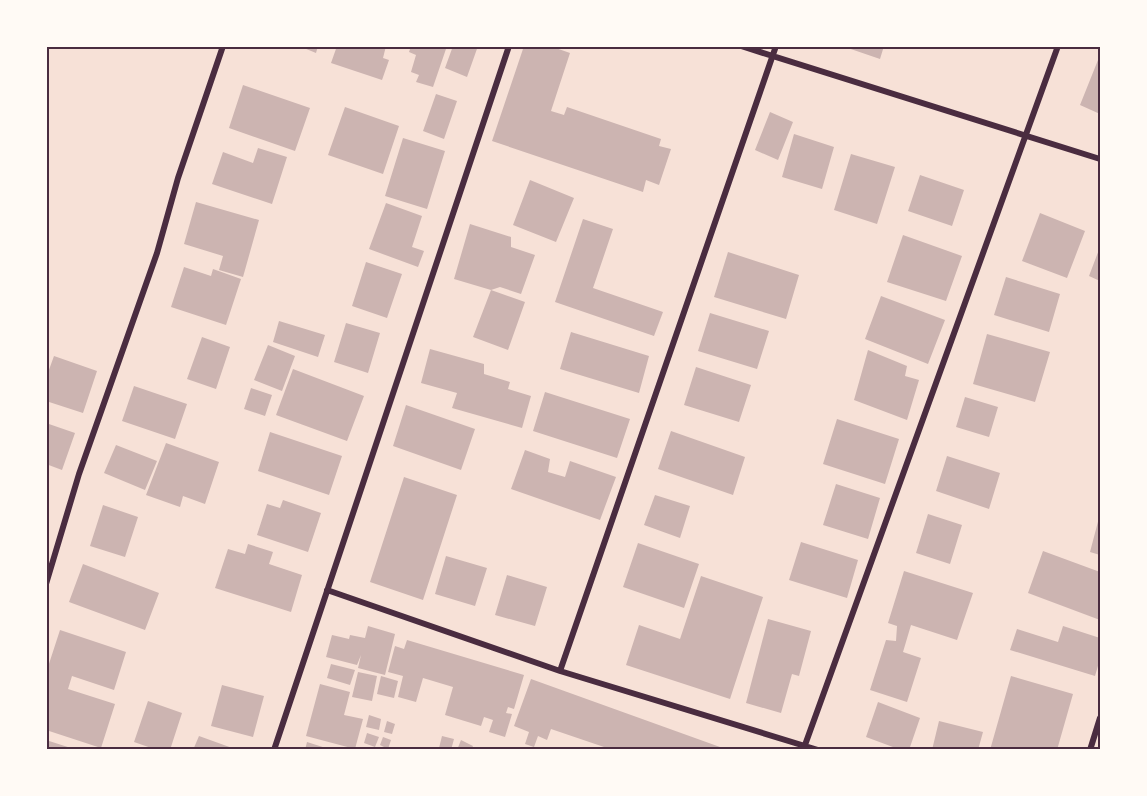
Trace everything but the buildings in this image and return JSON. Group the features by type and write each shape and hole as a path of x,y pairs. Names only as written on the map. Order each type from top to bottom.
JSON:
{"street":[{"path":"46,584 79,474 157,253 178,178 223,46"},
{"path":"274,750 509,46"},
{"path":"741,46 1101,159"},
{"path":"560,671 776,46"},
{"path":"805,745 1058,46"},
{"path":"327,590 560,671 818,750"},
{"path":"1090,750 1101,718"}]}
